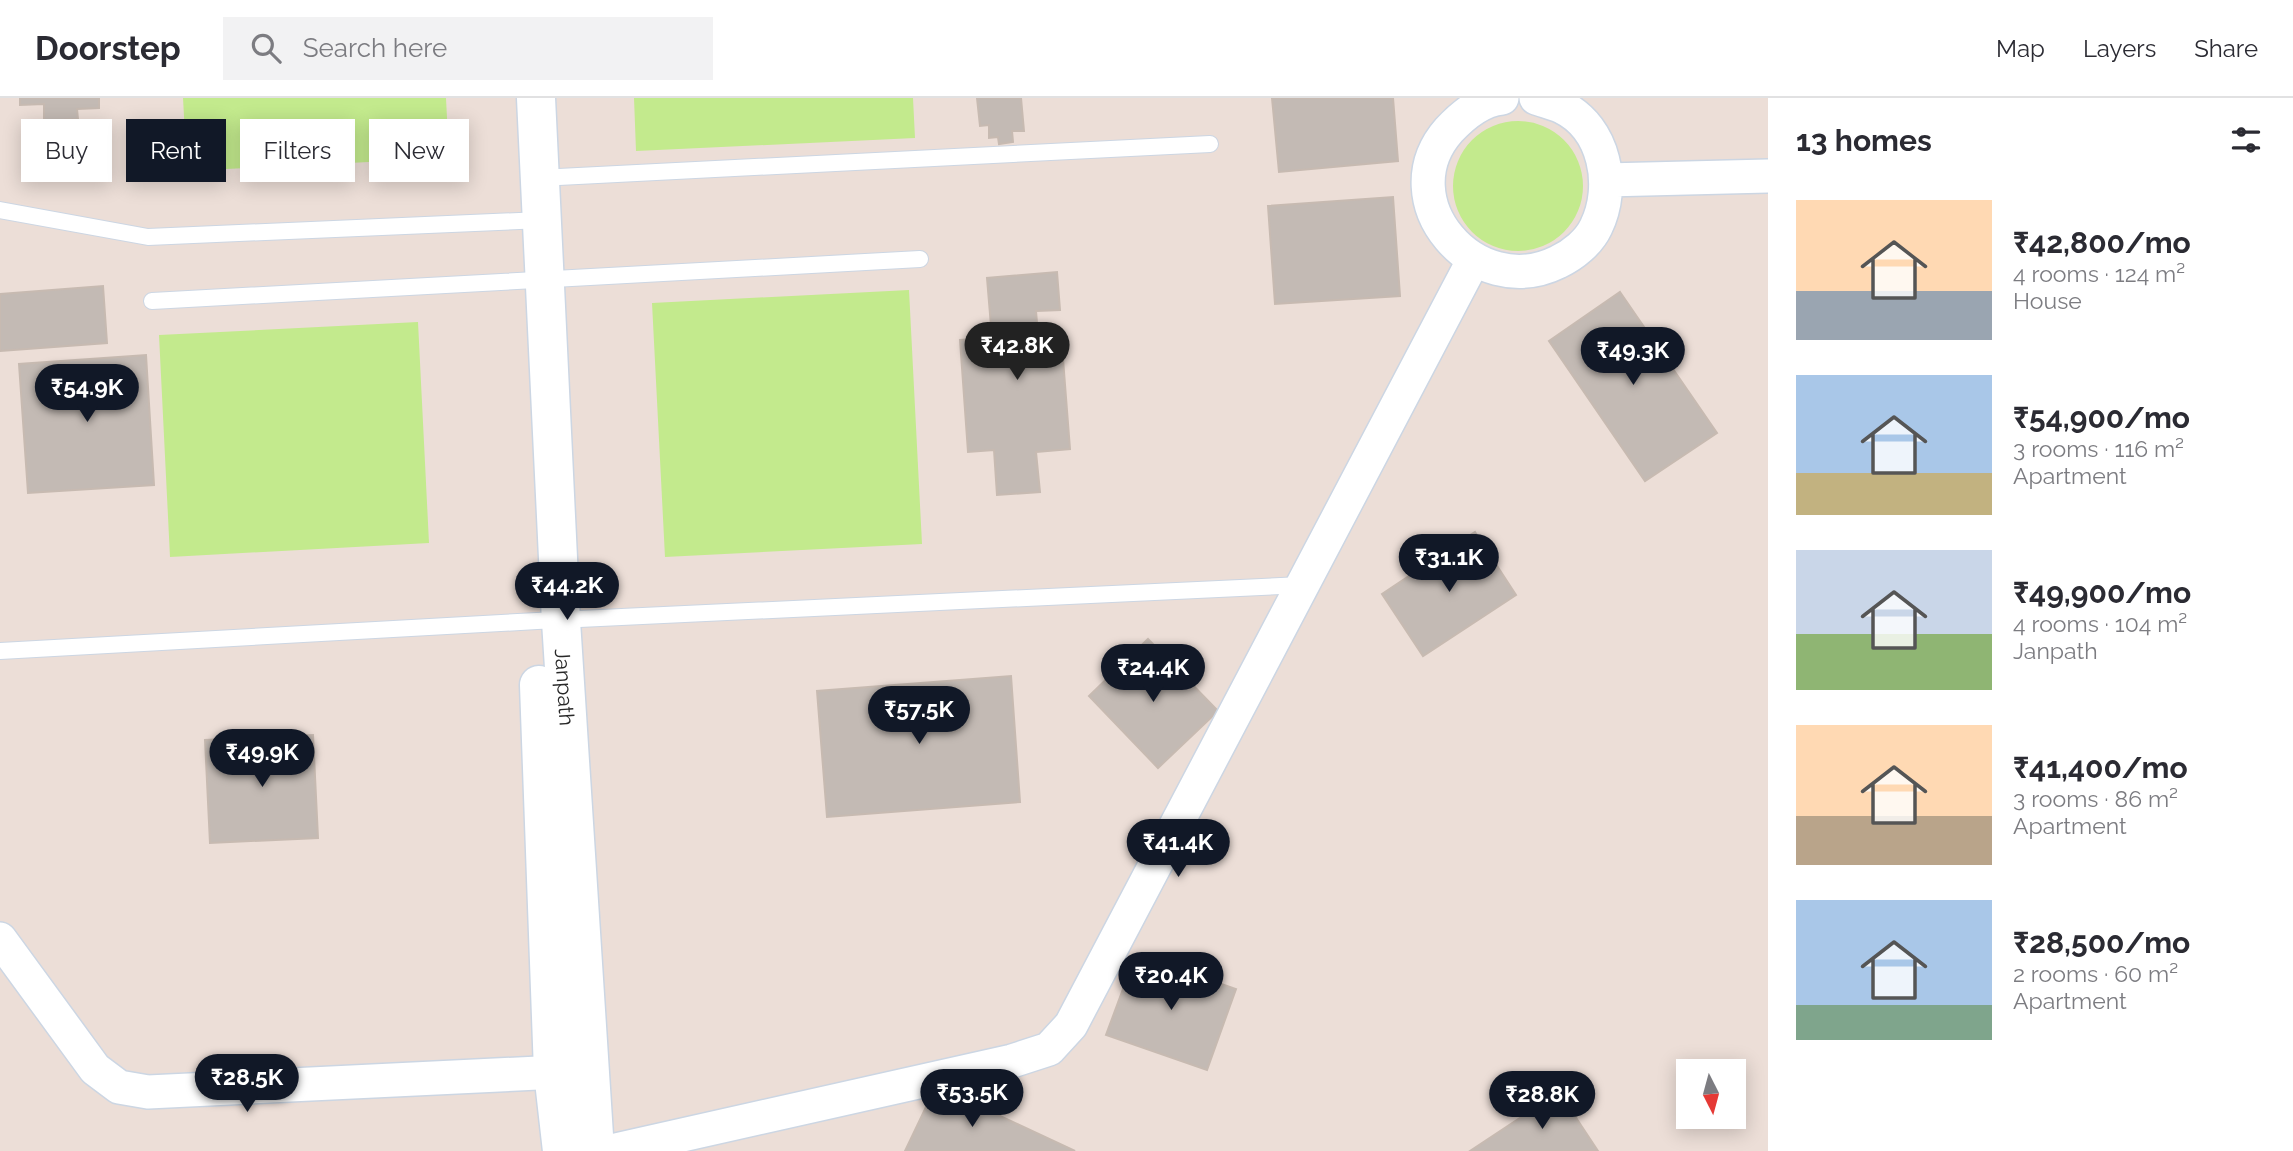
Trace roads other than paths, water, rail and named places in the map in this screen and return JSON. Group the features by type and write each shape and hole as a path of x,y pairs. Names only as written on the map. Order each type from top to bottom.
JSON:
{"main road":[{"name":"Janpath","path":"513,98 531,221 536,280 571,1071 562,1151"},
{"name":"Janpath","path":"531,221 539,178 536,98"},
{"name":"Janpath","path":"571,1071 595,1151"}],"street":[{"path":"1502,98 1459,106 1441,140 1430,173 1432,207 1447,239 1473,261 1507,272 1541,270 1573,255 1596,229 1607,196 1605,162 1590,131 1563,107 1536,98"},
{"path":"1606,180 1768,176"},
{"path":"611,1151 1012,1061 1049,1049 1071,1025 1473,261"},
{"path":"0,939 95,1069 119,1087 148,1092 571,1071"}],"lane":[{"path":"539,178 1210,144"},
{"path":"0,210 148,237 531,221"},
{"path":"152,301 920,259"},
{"path":"0,651 549,621 1302,586"}]}
